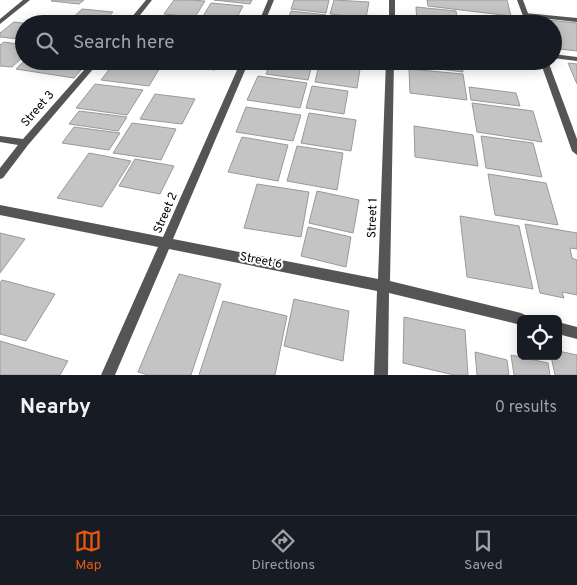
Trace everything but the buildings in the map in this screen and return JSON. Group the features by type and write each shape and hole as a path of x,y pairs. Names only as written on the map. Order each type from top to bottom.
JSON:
{"street":[{"path":"0,22 27,0"},
{"path":"136,15 149,0"},
{"path":"265,15 271,0"},
{"path":"392,0 392,15"},
{"path":"520,0 526,15"},
{"path":"562,19 577,20"},
{"path":"562,57 577,58"},
{"name":"Street 3","path":"0,175 88,70"},
{"name":"Street 2","path":"108,375 241,70"},
{"name":"Street 1","path":"381,375 390,70"},
{"path":"547,70 577,151"},
{"path":"0,139 26,142"},
{"name":"Street 6","path":"0,210 384,286 517,318"},
{"path":"562,329 577,333"}]}
